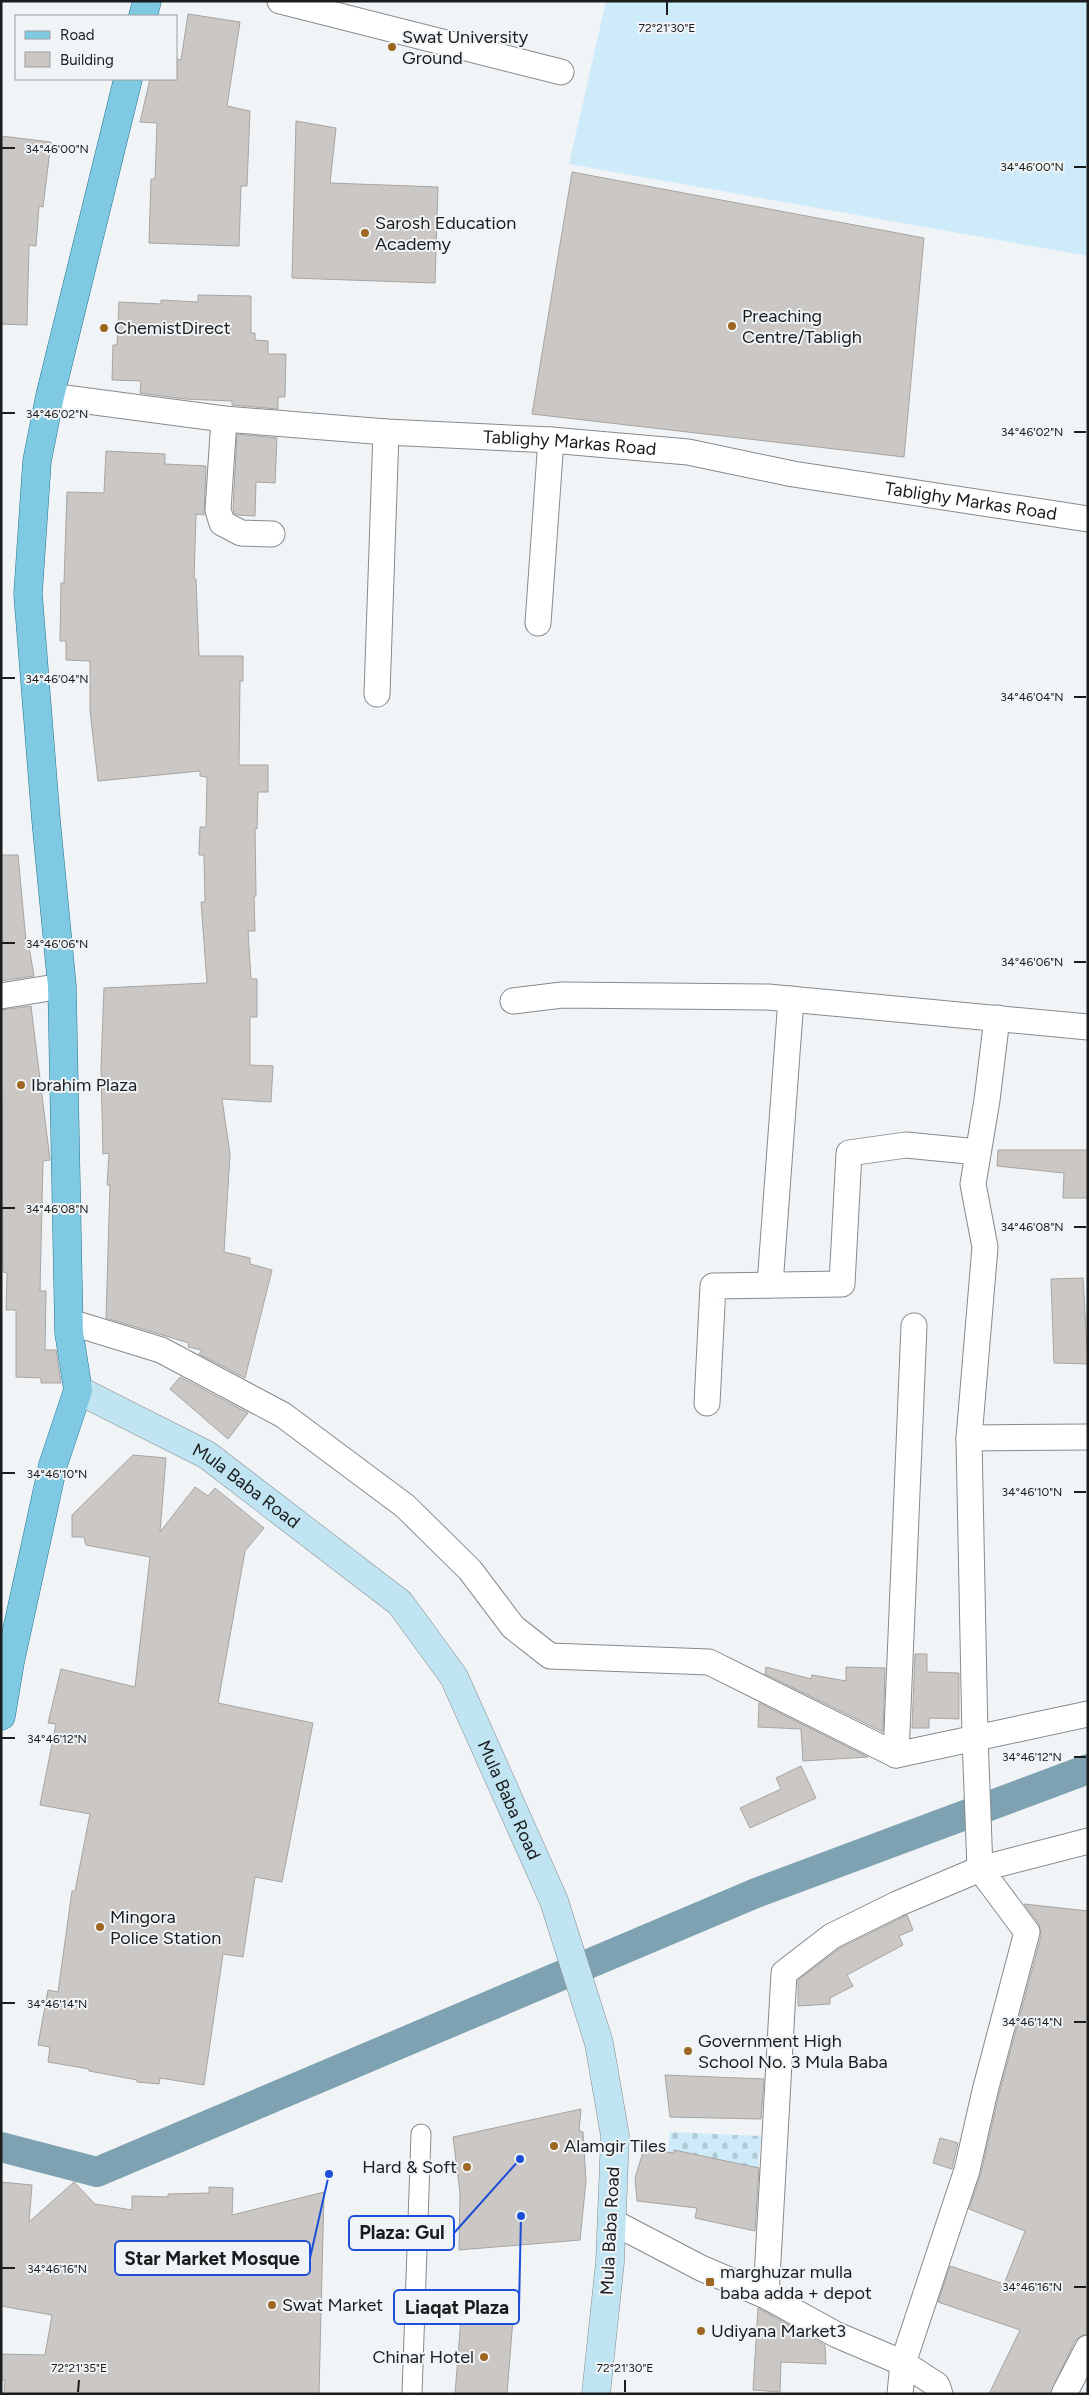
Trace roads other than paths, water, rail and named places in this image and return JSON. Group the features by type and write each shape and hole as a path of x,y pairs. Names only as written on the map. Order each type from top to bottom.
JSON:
{"main road":[{"path":"132,15 135,1"},
{"path":"143,15 147,1"},
{"path":"60,986 26,686 19,595 28,465 39,394 116,80"},
{"path":"1,1716 10,1662 53,1465 78,1390 67,1322 60,986 28,594 37,461 50,396 128,80"},
{"name":"Mula Baba Road","path":"78,1390 207,1455 400,1603 454,1677 554,1901 599,2043 615,2136 610,2262 596,2394"}],"street":[{"path":"280,1 561,72"},
{"name":"Tablighy Markas Road","path":"50,396 224,419 386,432 551,440 688,452 793,474 1088,519"},
{"path":"224,419 218,510 222,523 241,533 272,534"},
{"path":"377,694 386,432"},
{"path":"538,623 551,440"},
{"path":"1,996 60,986"},
{"path":"513,1001 562,995 791,999 1088,1027"},
{"path":"770,1285 791,999"},
{"path":"900,2394 902,2362 967,2170 985,2091 1027,1932 980,1869 975,1737 969,1438 985,1247 973,1184 997,1018"},
{"path":"707,1403 713,1286 842,1284 849,1153 906,1145 978,1152"},
{"path":"67,1322 161,1350 283,1415 404,1506 470,1570 513,1627 550,1656 709,1662 896,1755 1088,1714"},
{"path":"896,1755 914,1326"},
{"path":"969,1438 1088,1436"},
{"path":"766,2296 784,1973 832,1936 897,1904 980,1869 1088,1841"},
{"path":"412,2394 421,2134"},
{"path":"611,2220 701,2268 766,2296 837,2335 902,2362 937,2385 940,2394"},
{"path":"1064,2394 1088,2348"}],"waterway":[{"path":"1,2147 97,2172 756,1893 1088,1769"}],"place":[{"name":"Swat University Ground","path":"392,47"},
{"name":"Sarosh Education Academy","path":"365,233"},
{"name":"Preaching Centre/Tabligh","path":"732,326"},
{"name":"ChemistDirect","path":"104,328"},
{"name":"Ibrahim Plaza","path":"21,1085"},
{"name":"Mingora Police Station","path":"100,1927"},
{"name":"Government High School No. 3 Mula Baba","path":"688,2051"},
{"name":"Alamgir Tiles","path":"554,2146"},
{"name":"Plaza: Gul","path":"520,2159"},
{"name":"Hard & Soft","path":"467,2167"},
{"name":"Star Market Mosque","path":"329,2174"},
{"name":"Liaqat Plaza","path":"521,2216"},
{"name":"marghuzar mulla baba adda + depot","path":"710,2282"},
{"name":"Swat Market","path":"272,2305"},
{"name":"Udiyana Market3","path":"701,2331"},
{"name":"Chinar Hotel","path":"484,2357"}]}
